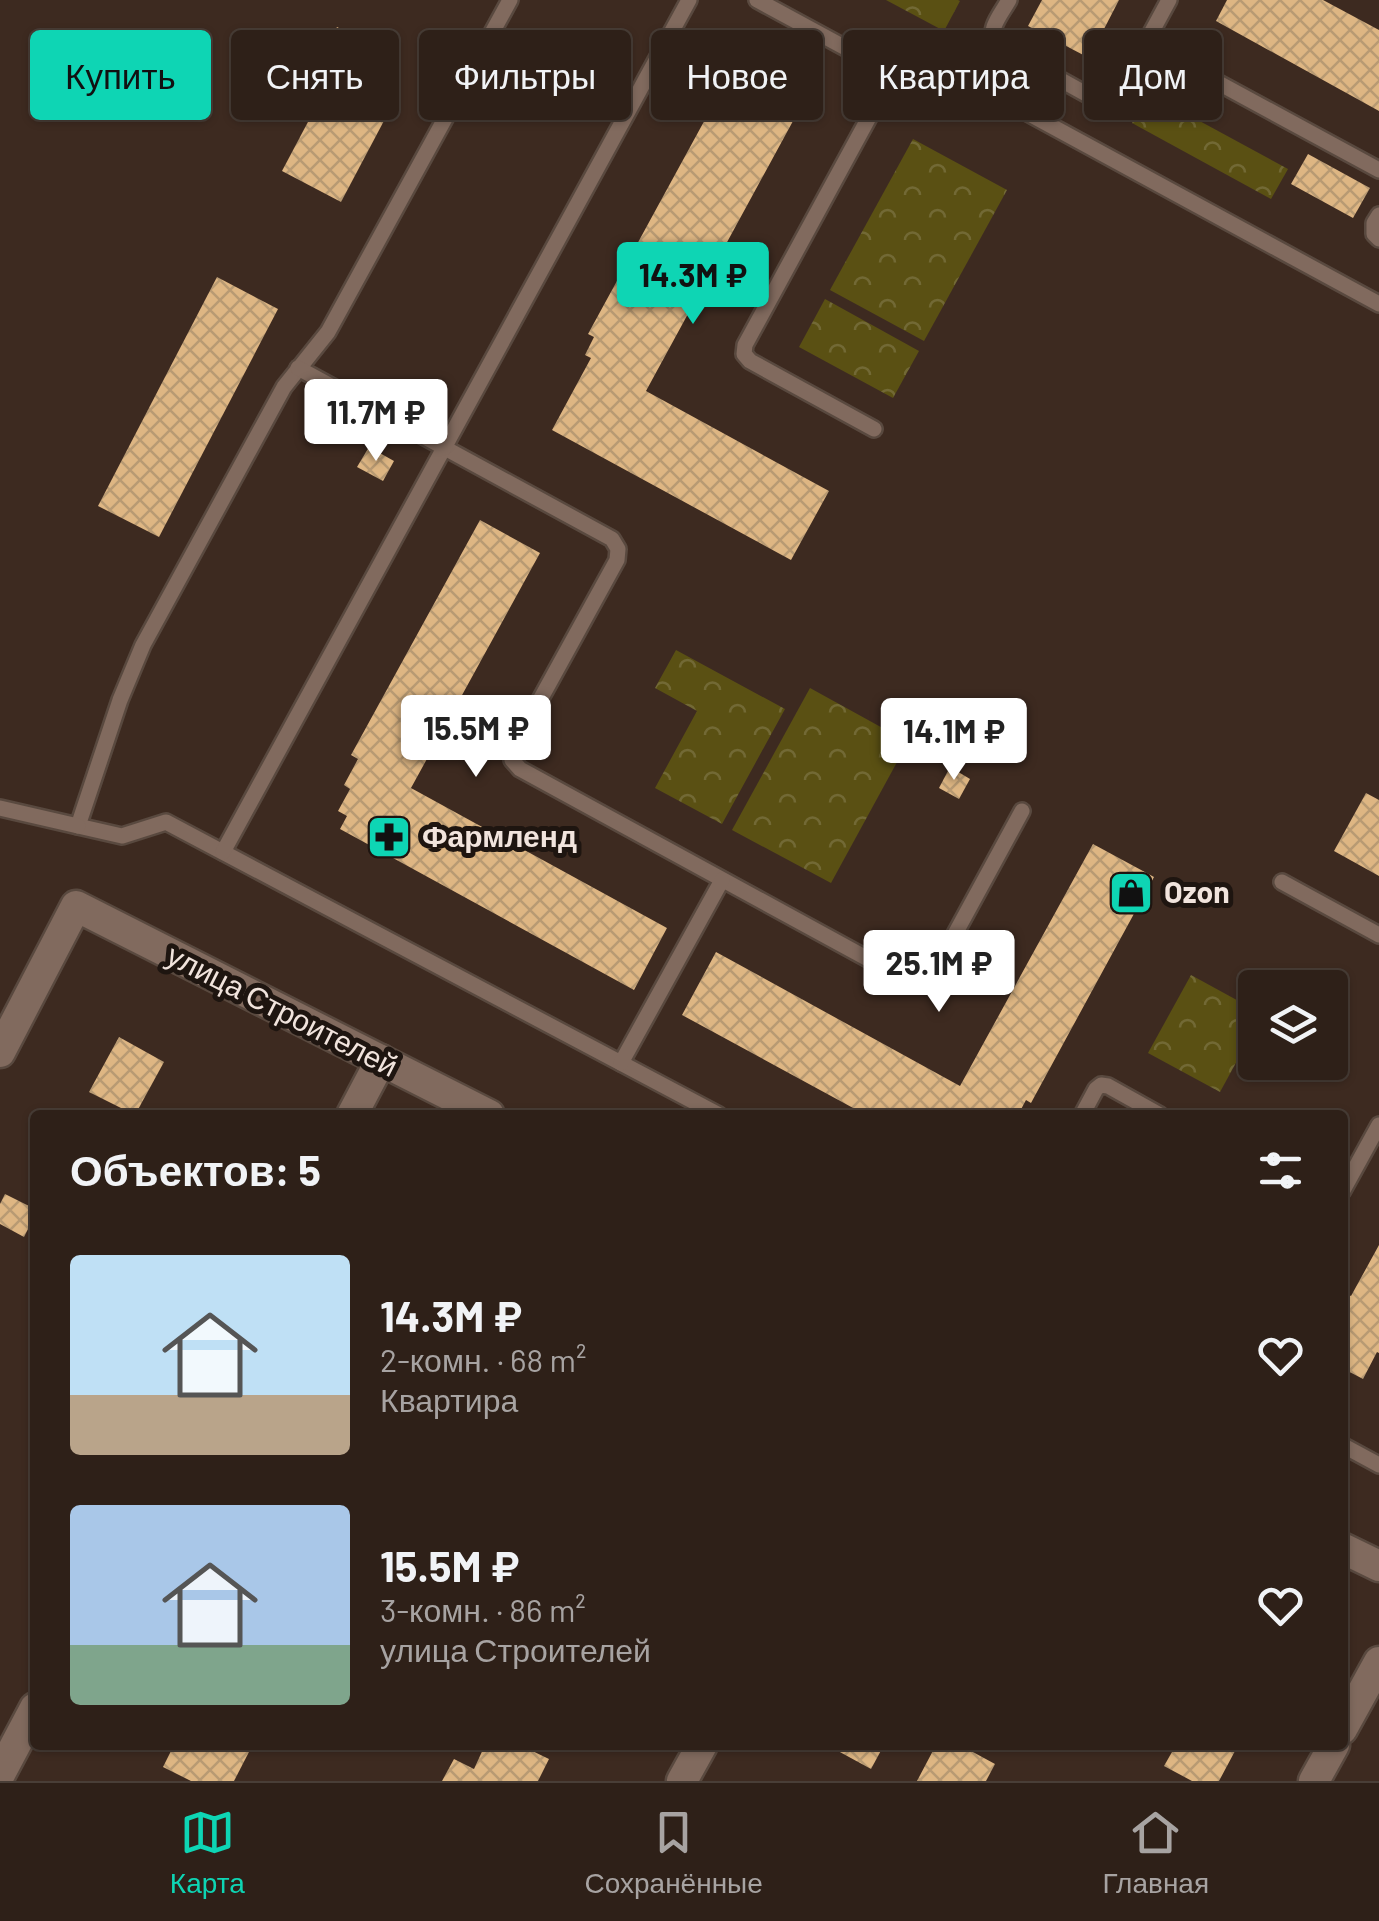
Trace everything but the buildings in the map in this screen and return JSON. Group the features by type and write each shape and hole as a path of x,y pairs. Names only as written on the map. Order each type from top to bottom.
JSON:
{"street":[{"name":"улица Строителей","path":"0,1052 76,906 479,1110"},
{"path":"355,1110 381,1060"},
{"path":"1348,1551 1379,1566"},
{"path":"1348,1719 1379,1662"},
{"path":"0,1774 30,1717"},
{"path":"682,1781 699,1750"},
{"path":"1314,1781 1331,1750"}],"lane":[{"path":"78,826 120,700 143,645 284,387 328,332 510,0"},
{"path":"223,852 689,0"},
{"path":"757,0 877,66 885,75 885,88 744,345 744,354 750,361 874,429"},
{"path":"1009,0 991,32 996,44 1084,93"},
{"path":"1152,30 1169,0"},
{"path":"1222,85 1379,170"},
{"path":"1040,120 1379,304"},
{"path":"1379,215 1374,224 1374,234 1379,239"},
{"path":"298,368 612,540 618,549 617,560 513,749 512,760 520,769 912,982 923,984 931,978 1022,811"},
{"path":"0,808 122,836 166,822 710,1110"},
{"path":"621,1063 722,880"},
{"path":"1282,882 1379,935"},
{"path":"1085,1110 1101,1085 1151,1110"},
{"path":"1348,1181 1379,1126"},
{"path":"1348,1448 1379,1464"}],"green space":[{"path":"886,0 960,1 942,30"},
{"path":"1198,120 1288,169 1271,199 1132,123"},
{"path":"913,139 1007,190 924,341 830,290"},
{"path":"825,299 919,351 893,398 799,347"},
{"path":"676,650 785,709 722,824 655,788 697,711 655,688"},
{"path":"810,688 908,742 831,883 732,830"},
{"path":"1191,975 1238,1001 1238,1059 1220,1092 1148,1053"}],"place":[{"name":"Фармленд","path":"389,837"},
{"name":"Ozon","path":"1131,893"}]}
